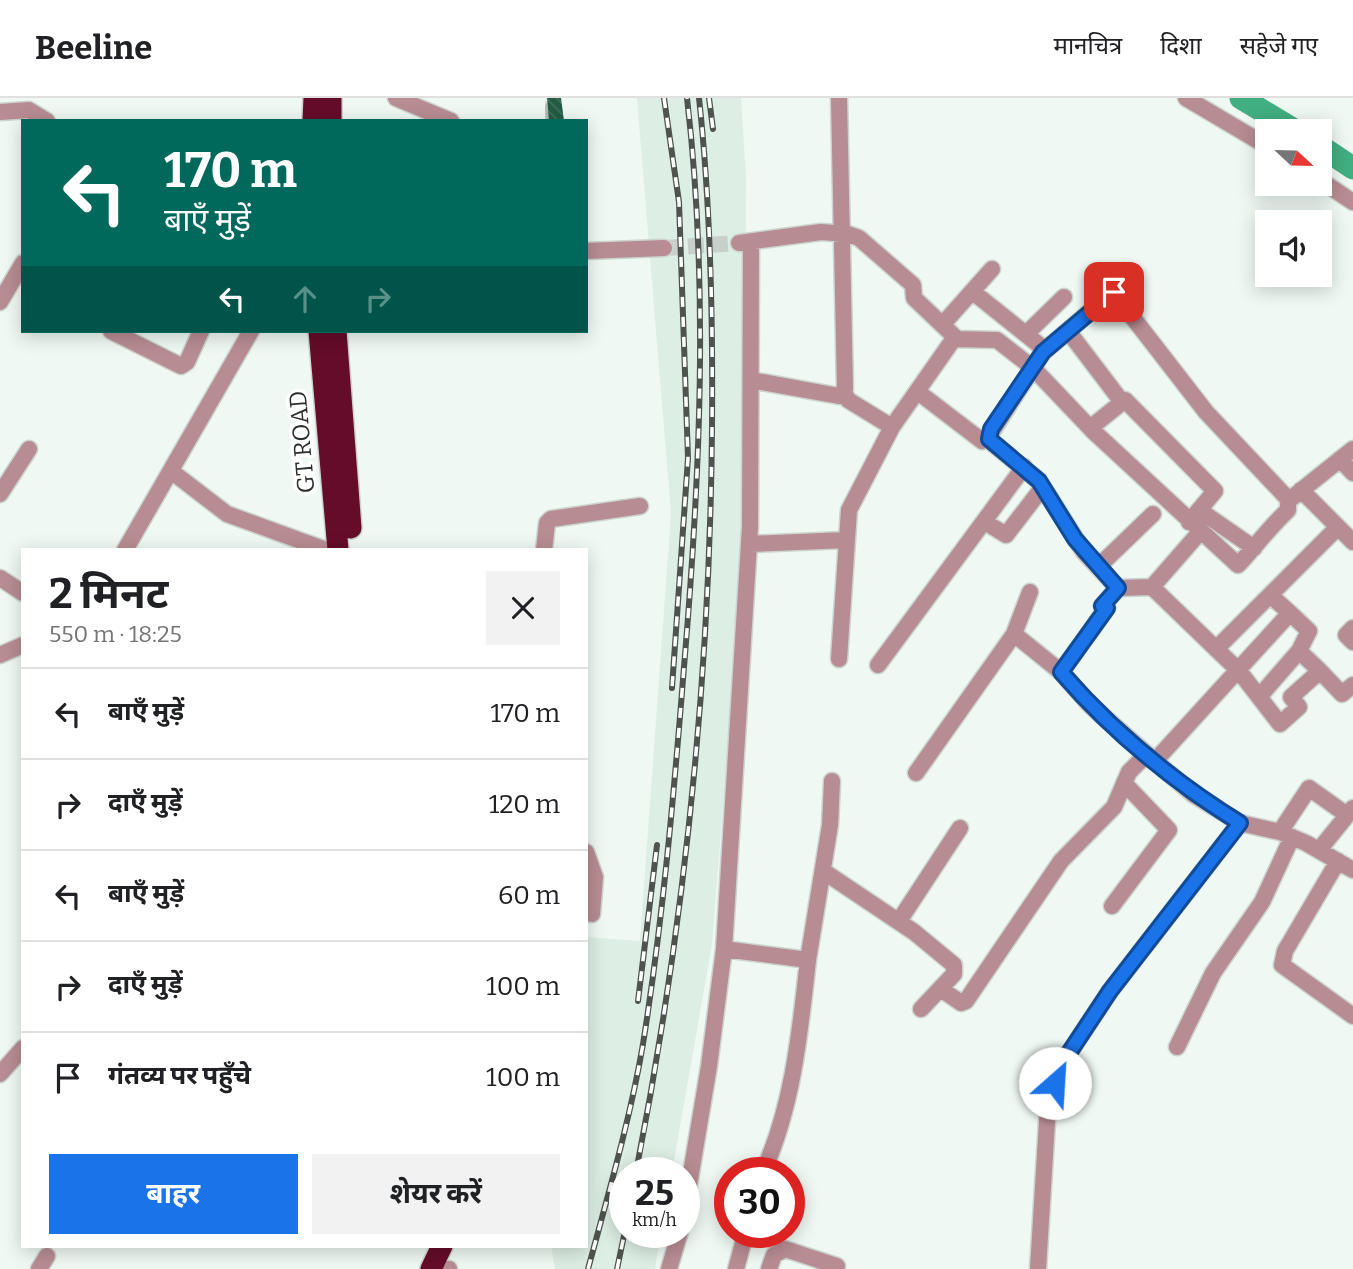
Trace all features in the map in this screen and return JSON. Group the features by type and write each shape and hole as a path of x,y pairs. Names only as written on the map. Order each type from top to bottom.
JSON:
{"highway":[{"path":"313,119 314,98"},
{"path":"331,98 331,119"},
{"name":"GT ROAD","path":"319,333 352,548"},
{"name":"GT ROAD","path":"336,333 338,548"},
{"path":"431,1269 441,1248"},
{"path":"448,1269 454,1248"}],"street":[{"path":"396,98 446,119"},
{"path":"839,98 844,392 848,400 892,427"},
{"path":"1186,98 1255,139"},
{"path":"0,112 29,110 44,119"},
{"path":"1332,188 1353,202"},
{"path":"694,1157 724,949 749,544 751,380 745,242 821,232 843,233 859,238 913,285 914,298 943,324 955,339 997,340 1032,368 1090,428 1196,521 1238,565 1266,530 1288,510 1295,495 1353,449"},
{"path":"588,251 664,248"},
{"path":"943,324 992,269"},
{"path":"0,302 18,282"},
{"path":"973,292 1043,348 1043,352"},
{"path":"918,392 982,441 989,436 1043,352 1114,292 1206,412 1295,495 1338,527 1353,542"},
{"path":"1026,334 1064,297"},
{"path":"1068,331 1122,402"},
{"path":"115,333 181,366 187,362 200,333"},
{"path":"126,548 250,333"},
{"path":"839,659 849,510 892,427 955,339"},
{"path":"751,380 839,396 844,392"},
{"path":"1090,428 1125,400 1215,491 1152,587"},
{"path":"989,436 991,442 1024,467 1044,487 1075,539 1118,588"},
{"path":"0,494 29,449"},
{"path":"1340,459 1353,473"},
{"path":"878,665 1024,467"},
{"path":"171,471 227,514 320,548"},
{"path":"985,522 1006,535 1044,487"},
{"path":"544,548 547,523 551,519 640,506"},
{"path":"1098,568 1153,514"},
{"path":"1196,521 1254,548"},
{"path":"1216,649 1338,527"},
{"path":"749,544 846,540"},
{"path":"0,578 21,592"},
{"path":"1061,672 1107,608 1102,606 1118,588 1152,587 1239,671 1280,724 1299,707 1291,697 1320,671"},
{"path":"916,773 1014,634 1030,592"},
{"path":"1259,697 1299,651 1309,631 1270,595"},
{"path":"941,989 953,1000 961,1003 966,1001 1061,861 1114,807 1129,772 1151,758 1239,671 1290,613"},
{"path":"1353,628 1346,635 1353,642"},
{"path":"1014,634 1061,672 1090,705 1194,795 1240,823 1286,835 1353,870"},
{"path":"0,655 21,646"},
{"path":"1299,651 1342,694 1353,684"},
{"path":"768,1157 783,1116 799,1037 808,960 830,825 832,781"},
{"path":"1112,906 1169,830 1124,783"},
{"path":"1177,1047 1213,973 1262,902 1286,835 1309,788 1350,811 1319,850"},
{"path":"1038,1269 1048,1105 1059,1068 1110,991 1240,823"},
{"path":"899,922 960,828"},
{"path":"588,858 594,877 592,914"},
{"path":"1338,861 1285,951 1282,965 1353,1016"},
{"path":"823,871 899,922 954,965 954,974 921,1009"},
{"path":"724,949 808,960"},
{"path":"0,1074 21,1050"},
{"path":"669,1269 675,1248"},
{"path":"736,1269 742,1248"},
{"path":"769,1269 774,1255 785,1249 837,1266"}],"shaded area":[{"path":"637,98 741,98 746,177 745,526 712,944 675,1157 609,1157 609,1248 658,1248 655,1269 555,1269 551,1248 588,1248 588,937 640,941 671,514"}],"building":[{"path":"547,98 561,98 564,119 549,119"}],"waterway":[{"path":"1241,98 1276,119"},
{"path":"1332,154 1353,168"}],"tunnel":[{"path":"664,248 739,243"}],"railway":[{"path":"664,98 679,202 688,458 672,688"},
{"path":"588,1269 638,1072 650,997 672,809 690,596 700,382 698,240 687,98"},
{"path":"639,1157 681,895 700,708 706,615 712,346 709,222 699,98"},
{"path":"709,98 713,129"},
{"path":"638,1001 657,845"},
{"path":"617,1269 621,1248"}],"route":[{"path":"1055,1083 1059,1068 1110,991 1240,823 1194,795 1090,705 1061,672 1107,608 1102,606 1118,588 1084,552 1039,481 989,439 991,429 1043,352 1114,292"}]}
